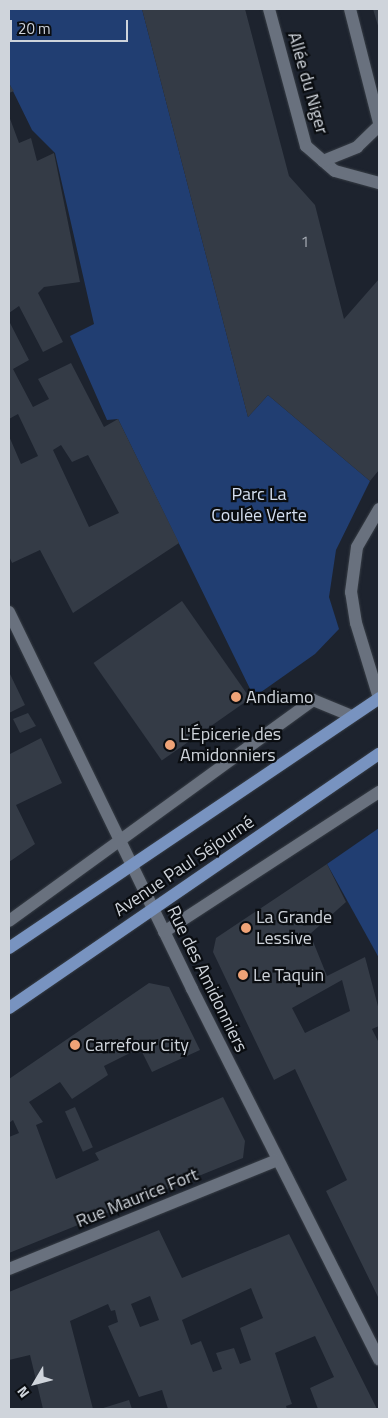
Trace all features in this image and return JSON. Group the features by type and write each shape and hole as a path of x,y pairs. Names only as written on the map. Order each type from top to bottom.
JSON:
{"main road":[{"name":"Avenue Paul Séjourné","path":"9,948 379,698"},
{"name":"Avenue Paul Séjourné","path":"9,1008 379,754"}],"street":[{"name":"Allée du Niger","path":"269,9 306,146 335,171 379,184"},
{"name":"Allée du Niger","path":"323,161 358,147 379,124 350,9"},
{"path":"379,509 357,546 351,592 356,623 379,698"},
{"name":"Rue des Amidonniers","path":"9,612 164,932 379,1358"},
{"path":"9,921 313,700 352,716"},
{"path":"164,932 379,792"},
{"name":"Rue Maurice Fort","path":"9,1269 278,1160"}],"green space":[{"name":"Parc La Coulée Verte","path":"9,9 142,9 248,417 268,395 370,481 336,550 329,597 339,629 315,654 254,697 118,419 107,420 70,336 94,324 55,153 32,130 9,83"},
{"path":"379,828 379,958 327,864"}],"building":[{"path":"142,9 245,9 289,176 315,205 344,319 379,279 379,470 370,481 268,395 248,417"},
{"path":"373,9 379,9 379,29"},
{"path":"9,84 14,91 9,93"},
{"path":"9,116 19,143 31,138 37,161 54,153 80,282 44,287 38,293 63,342 43,352 19,306 9,313"},
{"path":"9,321 29,360 13,369 33,407 49,399 38,379 71,363 104,427 118,419 179,543 73,613 40,550 12,563 9,556 9,436 21,464 38,456 18,414 9,419","holes":["61,445 72,462 88,455 119,513 89,527 53,450"]},
{"path":"182,601 250,698 162,760 94,663"},
{"path":"9,672 25,705 9,713"},
{"path":"28,713 36,726 20,733 13,719"},
{"path":"41,738 62,783 16,805 35,844 9,862 9,751 10,754"},
{"path":"327,864 346,902 310,934 327,976 365,957 379,1010 379,1026 372,1029 379,1043 379,1299 326,1191 347,1180 295,1069 274,1080 213,952 216,938","holes":["342,980 350,1011 305,1033 292,1008"]},
{"path":"149,983 169,987 200,1050 152,1072 140,1048 104,1066 108,1075 72,1099 60,1082 29,1102 43,1122 36,1125 56,1179 99,1160 95,1153 223,1097 245,1141 243,1158 9,1253 9,1137 19,1133 13,1120 9,1123 9,1079"},
{"path":"75,1107 93,1147 83,1152 65,1111"},
{"path":"159,1230 182,1278 289,1234 377,1409 318,1409 310,1388 334,1377 315,1336 275,1353 292,1404 286,1406 287,1409 168,1409 162,1390 139,1397 108,1326 118,1322 115,1310 111,1311 108,1304 70,1321 93,1409 43,1409 30,1355 9,1360 9,1292","holes":["251,1288 263,1318 240,1328 251,1360 240,1364 234,1348 216,1353 222,1369 213,1372 201,1341 191,1345 182,1320","150,1296 159,1320 140,1327 131,1304"]},
{"path":"129,1400 132,1409 100,1409"}],"place":[{"name":"Andiamo","path":"236,697"},
{"name":"L'Épicerie des Amidonniers","path":"170,745"},
{"name":"La Grande Lessive","path":"246,928"},
{"name":"Le Taquin","path":"243,975"},
{"name":"Carrefour City","path":"75,1045"}]}
